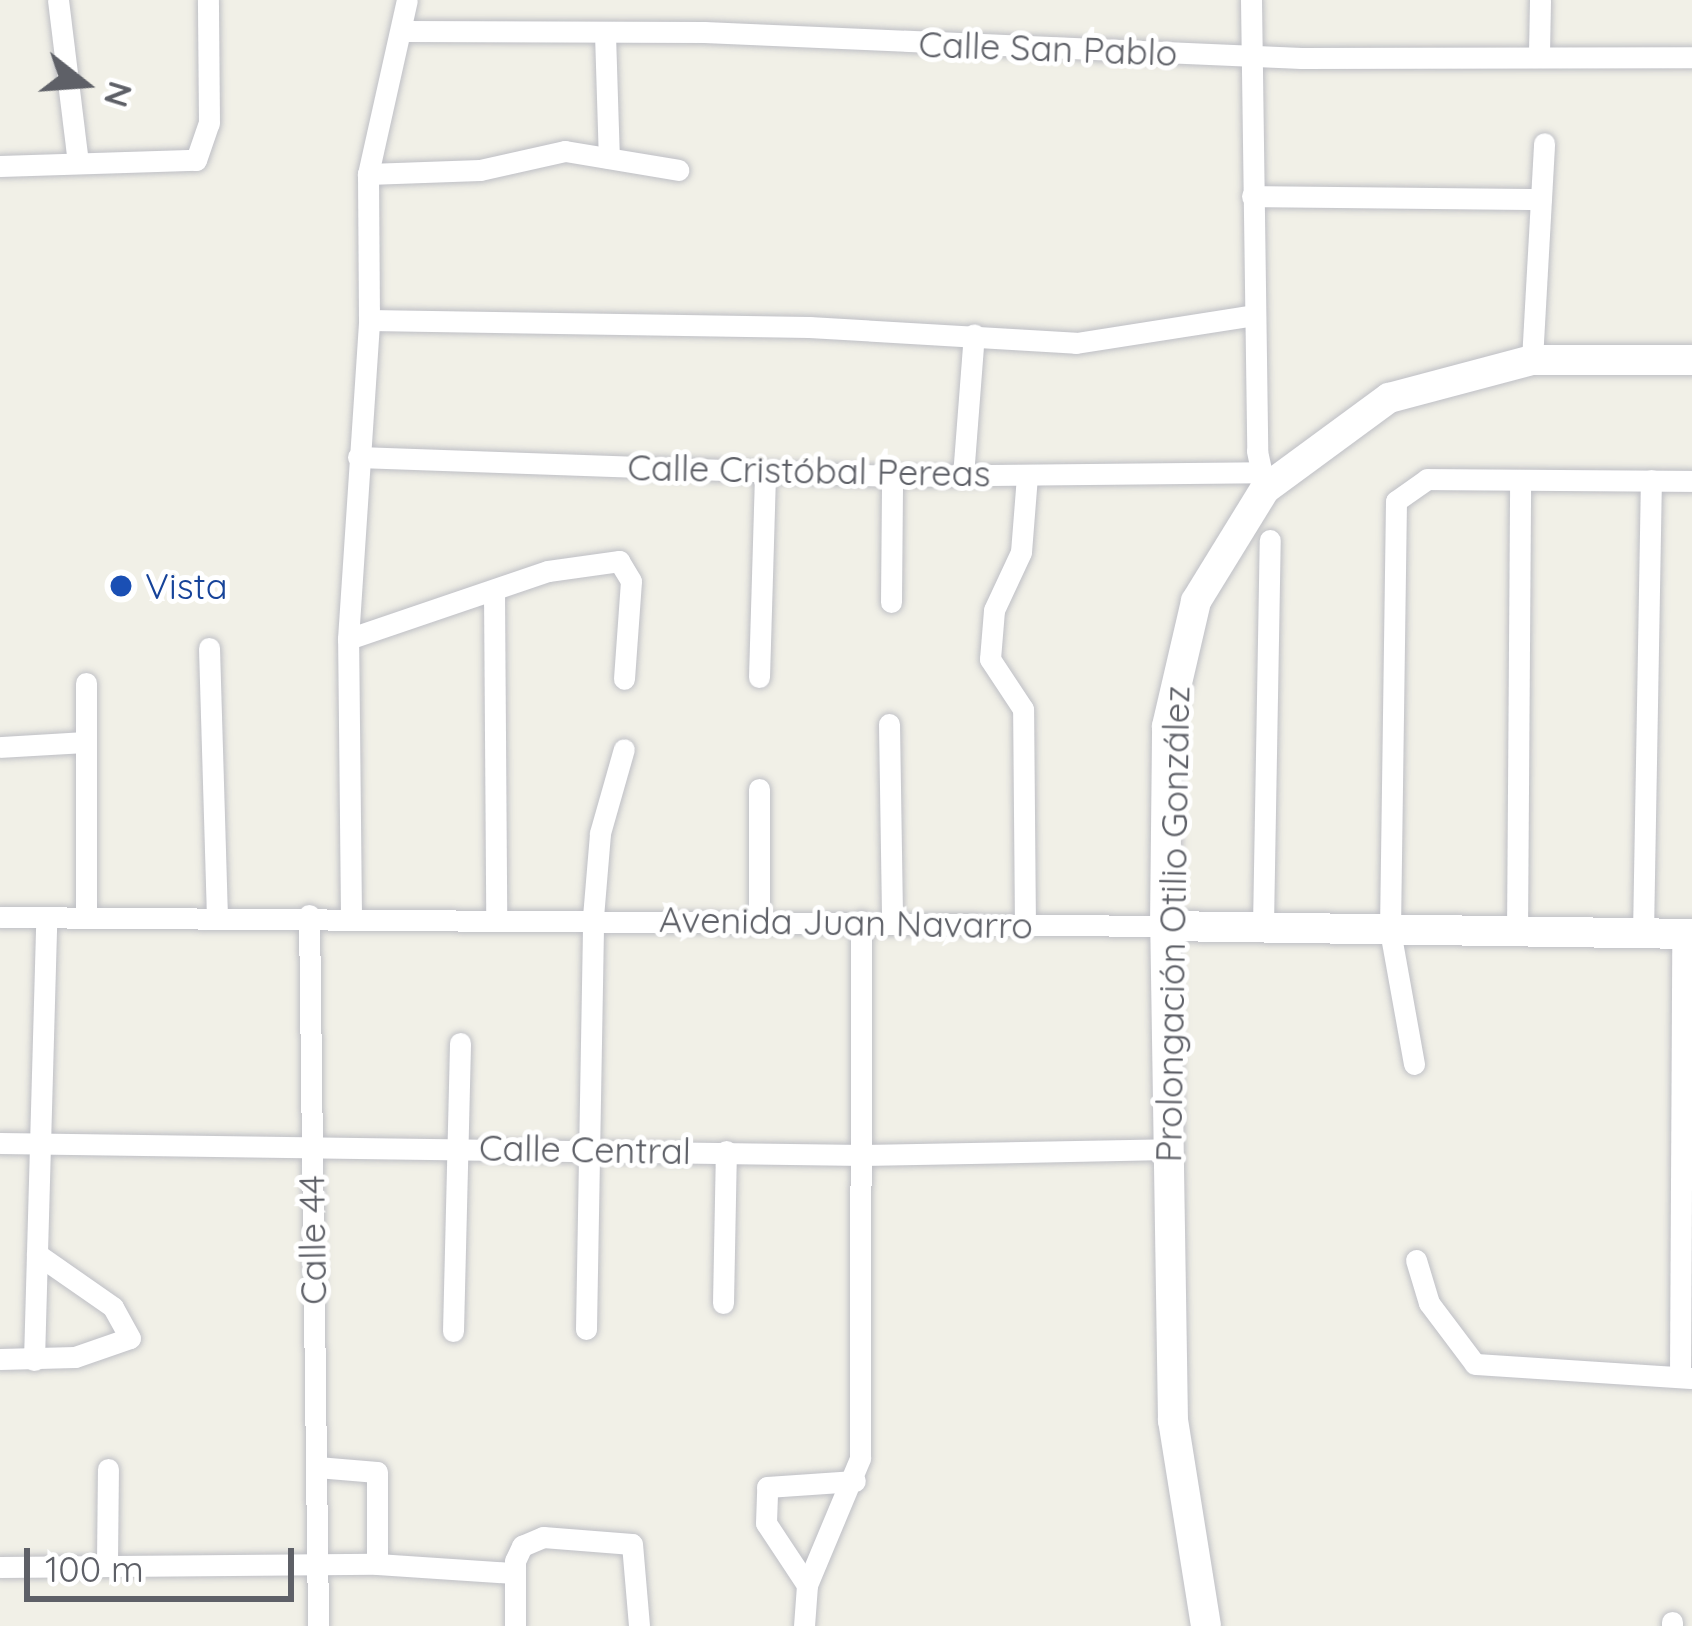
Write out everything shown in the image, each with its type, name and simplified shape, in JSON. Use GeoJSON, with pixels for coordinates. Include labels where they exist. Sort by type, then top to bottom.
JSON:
{"type":"FeatureCollection","features":[{"type":"Feature","properties":{"kind":"main road","name":"Prolongación Otilio González"},"geometry":{"type":"LineString","coordinates":[[1206,1626],[1173,1421],[1165,926],[1176,665],[1196,602],[1263,480],[1389,398],[1532,360],[1692,360]]}},
{"type":"Feature","properties":{"kind":"main road","name":"Avenida Juan Navarro"},"geometry":{"type":"LineString","coordinates":[[1165,926],[1687,934]]}},
{"type":"Feature","properties":{"kind":"street"},"geometry":{"type":"LineString","coordinates":[[58,0],[78,162]]}},
{"type":"Feature","properties":{"kind":"street"},"geometry":{"type":"LineString","coordinates":[[0,166],[200,155],[209,123],[208,0]]}},
{"type":"Feature","properties":{"kind":"street"},"geometry":{"type":"LineString","coordinates":[[351,915],[348,638],[369,320],[368,174],[404,31],[407,0]]}},
{"type":"Feature","properties":{"kind":"street"},"geometry":{"type":"LineString","coordinates":[[1251,0],[1254,315],[1263,480]]}},
{"type":"Feature","properties":{"kind":"street"},"geometry":{"type":"LineString","coordinates":[[1539,53],[1540,0]]}},
{"type":"Feature","properties":{"kind":"street","name":"Calle San Pablo"},"geometry":{"type":"LineString","coordinates":[[404,31],[1250,56],[1539,53],[1692,57]]}},
{"type":"Feature","properties":{"kind":"street"},"geometry":{"type":"LineString","coordinates":[[605,34],[609,158]]}},
{"type":"Feature","properties":{"kind":"street"},"geometry":{"type":"LineString","coordinates":[[1532,360],[1544,143]]}},
{"type":"Feature","properties":{"kind":"street"},"geometry":{"type":"LineString","coordinates":[[368,174],[480,170],[557,152],[678,170]]}},
{"type":"Feature","properties":{"kind":"street"},"geometry":{"type":"LineString","coordinates":[[1252,196],[1541,199]]}},
{"type":"Feature","properties":{"kind":"street"},"geometry":{"type":"LineString","coordinates":[[369,320],[974,334],[1076,343],[1254,315]]}},
{"type":"Feature","properties":{"kind":"street"},"geometry":{"type":"LineString","coordinates":[[963,476],[974,334]]}},
{"type":"Feature","properties":{"kind":"street","name":"Calle Cristóbal Pereas"},"geometry":{"type":"LineString","coordinates":[[358,457],[892,476],[1263,480]]}},
{"type":"Feature","properties":{"kind":"street"},"geometry":{"type":"LineString","coordinates":[[760,677],[765,471]]}},
{"type":"Feature","properties":{"kind":"street"},"geometry":{"type":"LineString","coordinates":[[891,602],[892,476]]}},
{"type":"Feature","properties":{"kind":"street"},"geometry":{"type":"LineString","coordinates":[[1025,927],[1023,709],[990,659],[994,610],[1018,571],[1027,476]]}},
{"type":"Feature","properties":{"kind":"street"},"geometry":{"type":"LineString","coordinates":[[1643,934],[1651,480]]}},
{"type":"Feature","properties":{"kind":"street"},"geometry":{"type":"LineString","coordinates":[[1414,1064],[1390,930],[1390,527],[1400,495],[1417,481],[1692,481]]}},
{"type":"Feature","properties":{"kind":"street"},"geometry":{"type":"LineString","coordinates":[[1517,932],[1520,482]]}},
{"type":"Feature","properties":{"kind":"street"},"geometry":{"type":"LineString","coordinates":[[1263,926],[1270,540]]}},
{"type":"Feature","properties":{"kind":"street"},"geometry":{"type":"LineString","coordinates":[[348,638],[548,571],[624,564],[631,580],[624,679]]}},
{"type":"Feature","properties":{"kind":"street"},"geometry":{"type":"LineString","coordinates":[[494,592],[496,920]]}},
{"type":"Feature","properties":{"kind":"street"},"geometry":{"type":"LineString","coordinates":[[209,648],[217,916]]}},
{"type":"Feature","properties":{"kind":"street"},"geometry":{"type":"LineString","coordinates":[[86,683],[86,917]]}},
{"type":"Feature","properties":{"kind":"street"},"geometry":{"type":"LineString","coordinates":[[889,724],[892,922]]}},
{"type":"Feature","properties":{"kind":"street"},"geometry":{"type":"LineString","coordinates":[[0,747],[83,742]]}},
{"type":"Feature","properties":{"kind":"street"},"geometry":{"type":"LineString","coordinates":[[586,1329],[593,917],[599,833],[624,748]]}},
{"type":"Feature","properties":{"kind":"street"},"geometry":{"type":"LineString","coordinates":[[759,789],[759,919]]}},
{"type":"Feature","properties":{"kind":"street","name":"Calle 44"},"geometry":{"type":"LineString","coordinates":[[309,915],[318,1626]]}},
{"type":"Feature","properties":{"kind":"street","name":"Avenida Juan Navarro"},"geometry":{"type":"LineString","coordinates":[[0,916],[593,917],[1165,926]]}},
{"type":"Feature","properties":{"kind":"street"},"geometry":{"type":"LineString","coordinates":[[34,1360],[46,917]]}},
{"type":"Feature","properties":{"kind":"street"},"geometry":{"type":"LineString","coordinates":[[804,1626],[807,1585],[855,1481],[863,1155],[861,921]]}},
{"type":"Feature","properties":{"kind":"street"},"geometry":{"type":"LineString","coordinates":[[1416,1260],[1429,1304],[1467,1360],[1493,1370],[1686,1378],[1687,934]]}},
{"type":"Feature","properties":{"kind":"street"},"geometry":{"type":"LineString","coordinates":[[453,1331],[460,1043]]}},
{"type":"Feature","properties":{"kind":"street","name":"Calle Central"},"geometry":{"type":"LineString","coordinates":[[0,1142],[310,1143],[587,1153],[863,1155],[1169,1149]]}},
{"type":"Feature","properties":{"kind":"street"},"geometry":{"type":"LineString","coordinates":[[723,1303],[726,1151]]}},
{"type":"Feature","properties":{"kind":"street"},"geometry":{"type":"LineString","coordinates":[[0,1359],[34,1360],[112,1350],[131,1333],[113,1307],[37,1254]]}},
{"type":"Feature","properties":{"kind":"street"},"geometry":{"type":"LineString","coordinates":[[317,1467],[377,1472],[377,1564]]}},
{"type":"Feature","properties":{"kind":"street"},"geometry":{"type":"LineString","coordinates":[[107,1561],[108,1468]]}},
{"type":"Feature","properties":{"kind":"street"},"geometry":{"type":"LineString","coordinates":[[807,1585],[766,1523],[765,1493],[775,1483],[855,1481]]}},
{"type":"Feature","properties":{"kind":"street"},"geometry":{"type":"LineString","coordinates":[[515,1626],[511,1573],[522,1546],[543,1537],[625,1541],[636,1548],[639,1626]]}},
{"type":"Feature","properties":{"kind":"street"},"geometry":{"type":"LineString","coordinates":[[0,1568],[107,1561],[377,1564],[511,1573]]}},
{"type":"Feature","properties":{"kind":"place","name":"Vista"},"geometry":{"type":"Point","coordinates":[121,586]}}]}
